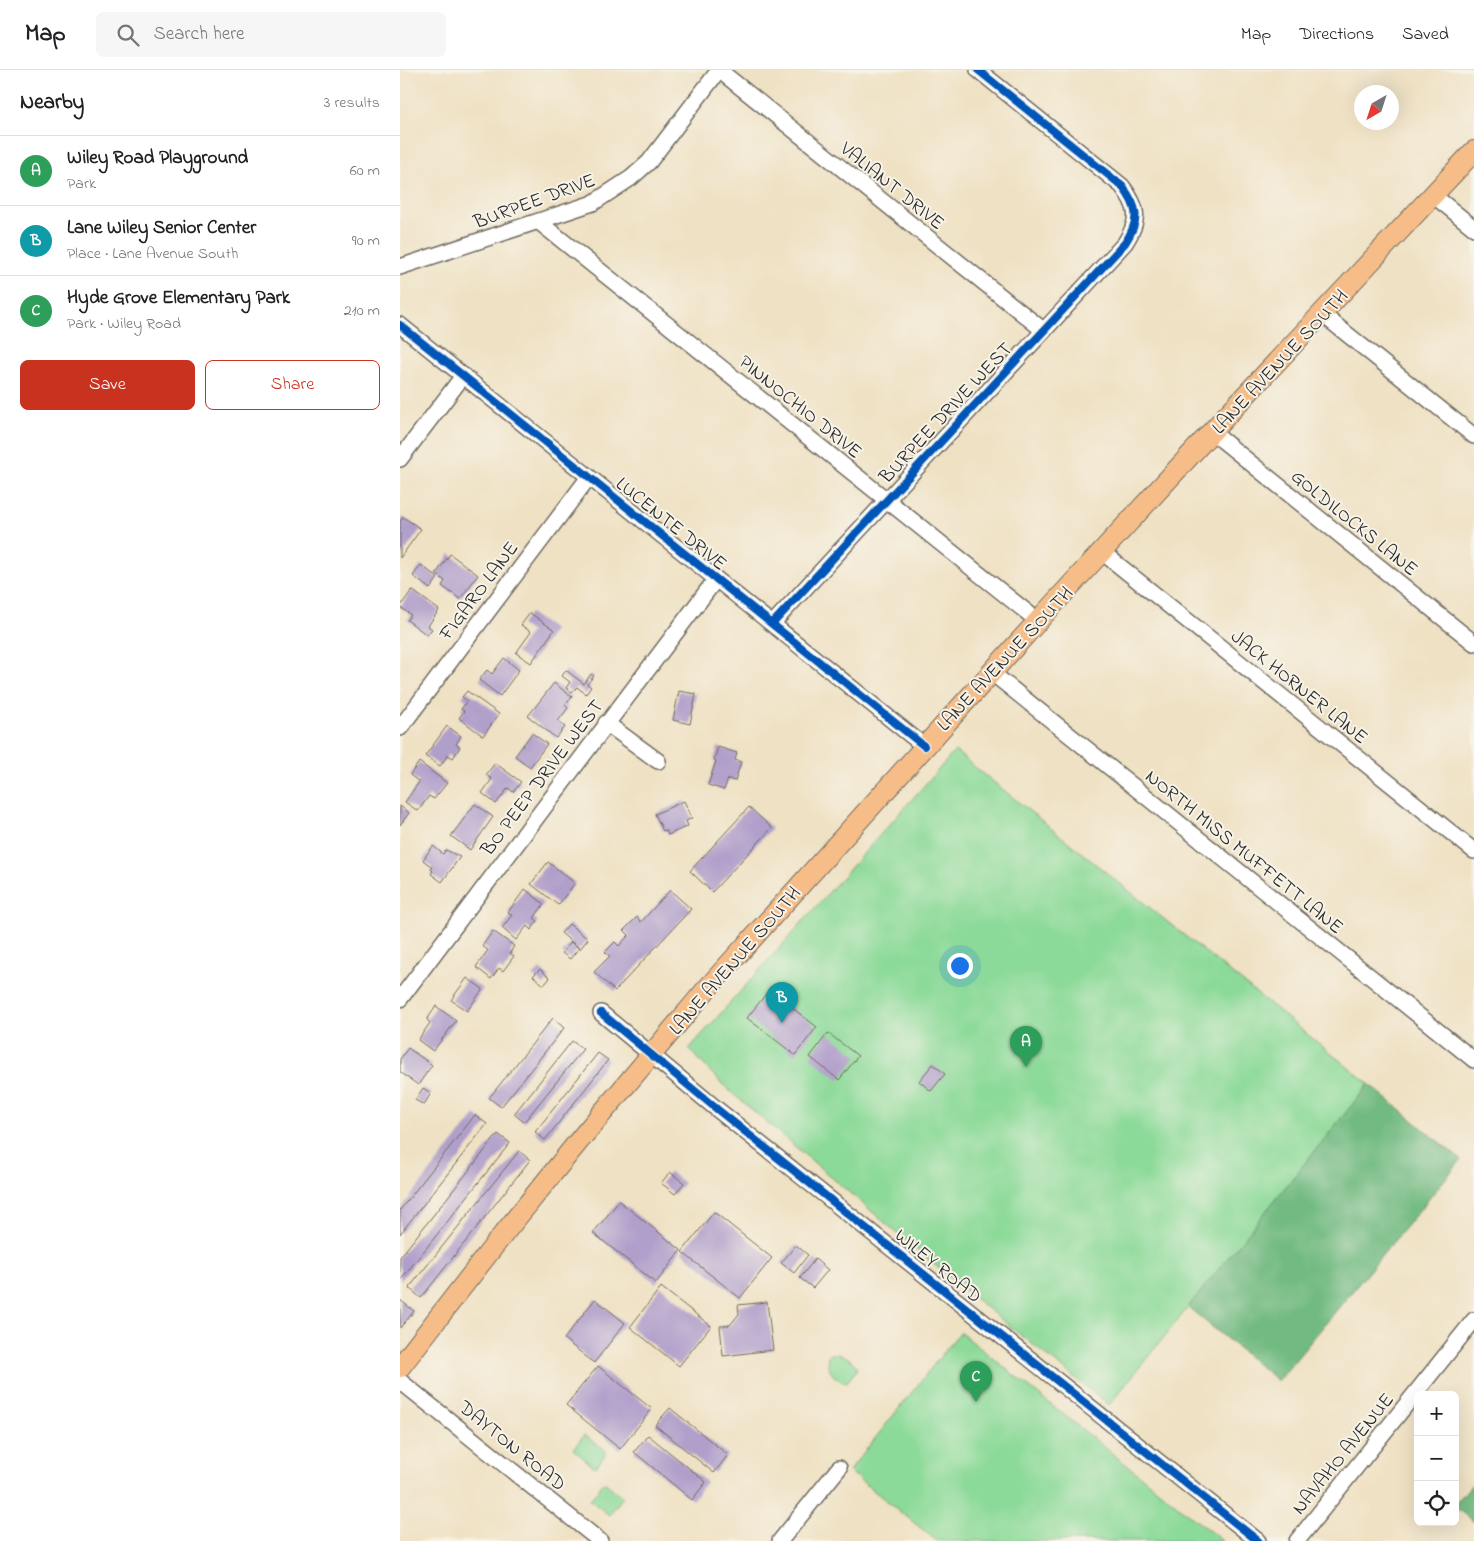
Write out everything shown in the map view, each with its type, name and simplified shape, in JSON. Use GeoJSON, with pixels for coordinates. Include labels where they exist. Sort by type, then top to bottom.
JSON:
{"type":"FeatureCollection","features":[{"type":"Feature","properties":{"kind":"main road","name":"LANE AVENUE SOUTH"},"geometry":{"type":"LineString","coordinates":[[400,1367],[497,1242],[651,1054],[796,888],[991,672],[1474,151]]}},
{"type":"Feature","properties":{"kind":"street","name":"BURPEE DRIVE"},"geometry":{"type":"LineString","coordinates":[[400,267],[594,203],[631,178],[649,162],[719,70]]}},
{"type":"Feature","properties":{"kind":"street","name":"VALIANT DRIVE"},"geometry":{"type":"LineString","coordinates":[[719,70],[1043,330]]}},
{"type":"Feature","properties":{"kind":"street","name":"BURPEE DRIVE WEST"},"geometry":{"type":"LineString","coordinates":[[773,623],[1125,243],[1132,231],[1136,219],[1134,201],[1122,186],[978,70]]}},
{"type":"Feature","properties":{"kind":"street"},"geometry":{"type":"LineString","coordinates":[[1433,195],[1474,228]]}},
{"type":"Feature","properties":{"kind":"street","name":"PINNOCHIO DRIVE"},"geometry":{"type":"LineString","coordinates":[[539,222],[1038,621]]}},
{"type":"Feature","properties":{"kind":"street"},"geometry":{"type":"LineString","coordinates":[[1322,314],[1474,436]]}},
{"type":"Feature","properties":{"kind":"street","name":"LUCENTE DRIVE"},"geometry":{"type":"LineString","coordinates":[[400,325],[924,746]]}},
{"type":"Feature","properties":{"kind":"street"},"geometry":{"type":"LineString","coordinates":[[400,459],[463,376]]}},
{"type":"Feature","properties":{"kind":"street","name":"GOLDILOCKS LANE"},"geometry":{"type":"LineString","coordinates":[[1212,432],[1474,643]]}},
{"type":"Feature","properties":{"kind":"street","name":"FIGARO LANE"},"geometry":{"type":"LineString","coordinates":[[400,728],[589,477]]}},
{"type":"Feature","properties":{"kind":"street","name":"JACK HORNER LANE"},"geometry":{"type":"LineString","coordinates":[[1102,552],[1474,851]]}},
{"type":"Feature","properties":{"kind":"street","name":"BO PEEP DRIVE WEST"},"geometry":{"type":"LineString","coordinates":[[400,999],[716,579]]}},
{"type":"Feature","properties":{"kind":"street","name":"NORTH MISS MUFFETT LANE"},"geometry":{"type":"LineString","coordinates":[[991,672],[1474,1060]]}},
{"type":"Feature","properties":{"kind":"street"},"geometry":{"type":"LineString","coordinates":[[606,723],[658,761]]}},
{"type":"Feature","properties":{"kind":"street","name":"WILEY ROAD"},"geometry":{"type":"LineString","coordinates":[[601,1012],[725,1116],[1258,1541]]}},
{"type":"Feature","properties":{"kind":"street","name":"NAVAHO AVENUE"},"geometry":{"type":"LineString","coordinates":[[1297,1541],[1474,1320]]}},
{"type":"Feature","properties":{"kind":"street","name":"DAYTON ROAD"},"geometry":{"type":"LineString","coordinates":[[400,1381],[600,1541]]}},
{"type":"Feature","properties":{"kind":"street"},"geometry":{"type":"LineString","coordinates":[[780,1541],[839,1468]]}},
{"type":"Feature","properties":{"kind":"green space"},"geometry":{"type":"Polygon","coordinates":[[[955,751],[1369,1084],[1109,1405],[969,1294],[725,1087],[689,1049],[955,751]]]}},
{"type":"Feature","properties":{"kind":"green space"},"geometry":{"type":"Polygon","coordinates":[[[1369,1084],[1461,1160],[1278,1381],[1188,1307],[1369,1084]]]}},
{"type":"Feature","properties":{"kind":"green space"},"geometry":{"type":"Polygon","coordinates":[[[960,1332],[1222,1541],[937,1541],[849,1471],[960,1332]]]}},
{"type":"Feature","properties":{"kind":"green space"},"geometry":{"type":"Polygon","coordinates":[[[831,1354],[846,1357],[857,1367],[847,1382],[838,1379],[832,1373],[828,1365],[828,1357],[831,1354]]]}},
{"type":"Feature","properties":{"kind":"green space"},"geometry":{"type":"Polygon","coordinates":[[[584,1435],[604,1449],[606,1453],[597,1466],[593,1466],[573,1449],[584,1435]]]}},
{"type":"Feature","properties":{"kind":"green space"},"geometry":{"type":"Polygon","coordinates":[[[604,1482],[623,1497],[609,1515],[590,1500],[604,1482]]]}},
{"type":"Feature","properties":{"kind":"green space"},"geometry":{"type":"Polygon","coordinates":[[[1474,1482],[1474,1522],[1459,1510],[1459,1499],[1474,1482]]]}},
{"type":"Feature","properties":{"kind":"building"},"geometry":{"type":"Polygon","coordinates":[[[403,517],[421,529],[400,558],[400,522],[403,517]]]}},
{"type":"Feature","properties":{"kind":"building"},"geometry":{"type":"Polygon","coordinates":[[[450,554],[478,575],[460,599],[442,586],[445,581],[436,574],[450,554]]]}},
{"type":"Feature","properties":{"kind":"building"},"geometry":{"type":"Polygon","coordinates":[[[421,565],[438,578],[430,589],[413,576],[421,565]]]}},
{"type":"Feature","properties":{"kind":"building"},"geometry":{"type":"Polygon","coordinates":[[[412,590],[439,610],[428,626],[432,629],[427,635],[407,620],[411,615],[400,607],[412,590]]]}},
{"type":"Feature","properties":{"kind":"building"},"geometry":{"type":"Polygon","coordinates":[[[530,613],[554,630],[531,663],[516,653],[531,632],[521,625],[530,613]]]}},
{"type":"Feature","properties":{"kind":"building"},"geometry":{"type":"Polygon","coordinates":[[[504,658],[519,670],[500,696],[479,680],[487,670],[492,674],[504,658]]]}},
{"type":"Feature","properties":{"kind":"building"},"geometry":{"type":"Polygon","coordinates":[[[566,670],[584,684],[591,674],[594,676],[587,684],[591,687],[586,694],[577,687],[572,692],[566,688],[570,682],[562,676],[566,670]]]}},
{"type":"Feature","properties":{"kind":"building"},"geometry":{"type":"Polygon","coordinates":[[[554,683],[572,697],[565,705],[568,708],[558,721],[565,727],[556,738],[528,716],[554,683]]]}},
{"type":"Feature","properties":{"kind":"building"},"geometry":{"type":"Polygon","coordinates":[[[467,691],[499,714],[483,736],[459,718],[464,711],[461,709],[467,701],[462,697],[467,691]]]}},
{"type":"Feature","properties":{"kind":"building"},"geometry":{"type":"Polygon","coordinates":[[[679,691],[696,694],[690,724],[673,720],[679,691]]]}},
{"type":"Feature","properties":{"kind":"building"},"geometry":{"type":"Polygon","coordinates":[[[447,726],[461,736],[456,744],[460,747],[453,758],[448,755],[440,766],[425,756],[447,726]]]}},
{"type":"Feature","properties":{"kind":"building"},"geometry":{"type":"Polygon","coordinates":[[[532,733],[547,744],[530,767],[515,756],[532,733]]]}},
{"type":"Feature","properties":{"kind":"building"},"geometry":{"type":"Polygon","coordinates":[[[718,747],[737,753],[735,760],[741,762],[735,781],[728,779],[724,790],[708,785],[716,761],[714,760],[718,747]]]}},
{"type":"Feature","properties":{"kind":"building"},"geometry":{"type":"Polygon","coordinates":[[[419,762],[447,783],[434,799],[429,796],[418,811],[405,802],[419,782],[410,775],[419,762]]]}},
{"type":"Feature","properties":{"kind":"building"},"geometry":{"type":"Polygon","coordinates":[[[495,763],[521,782],[513,792],[508,788],[496,804],[482,793],[492,779],[486,775],[495,763]]]}},
{"type":"Feature","properties":{"kind":"building"},"geometry":{"type":"Polygon","coordinates":[[[684,801],[692,818],[686,821],[688,826],[668,835],[666,830],[663,831],[655,814],[684,801]]]}},
{"type":"Feature","properties":{"kind":"building"},"geometry":{"type":"Polygon","coordinates":[[[475,804],[493,817],[470,850],[451,836],[475,804]]]}},
{"type":"Feature","properties":{"kind":"building"},"geometry":{"type":"Polygon","coordinates":[[[400,806],[409,813],[400,825],[400,806]]]}},
{"type":"Feature","properties":{"kind":"building"},"geometry":{"type":"Polygon","coordinates":[[[749,807],[772,828],[712,892],[690,871],[749,807]]]}},
{"type":"Feature","properties":{"kind":"building"},"geometry":{"type":"Polygon","coordinates":[[[433,846],[443,854],[446,850],[460,857],[442,882],[431,874],[433,871],[432,867],[423,860],[433,846]]]}},
{"type":"Feature","properties":{"kind":"building"},"geometry":{"type":"Polygon","coordinates":[[[548,862],[575,883],[558,905],[531,884],[548,862]]]}},
{"type":"Feature","properties":{"kind":"building"},"geometry":{"type":"Polygon","coordinates":[[[525,889],[544,904],[534,918],[538,921],[531,930],[527,926],[516,940],[502,928],[512,915],[508,912],[525,889]]]}},
{"type":"Feature","properties":{"kind":"building"},"geometry":{"type":"Polygon","coordinates":[[[670,890],[691,909],[615,991],[594,972],[610,956],[605,952],[615,942],[619,946],[629,935],[624,930],[637,917],[641,922],[670,890]]]}},
{"type":"Feature","properties":{"kind":"building"},"geometry":{"type":"Polygon","coordinates":[[[569,924],[588,939],[580,949],[561,933],[569,924]]]}},
{"type":"Feature","properties":{"kind":"building"},"geometry":{"type":"Polygon","coordinates":[[[493,931],[514,946],[510,953],[514,956],[503,971],[499,968],[491,979],[476,967],[488,950],[482,946],[493,931]]]}},
{"type":"Feature","properties":{"kind":"building"},"geometry":{"type":"Polygon","coordinates":[[[571,942],[579,948],[570,959],[562,953],[571,942]]]}},
{"type":"Feature","properties":{"kind":"building"},"geometry":{"type":"Polygon","coordinates":[[[540,969],[550,978],[544,985],[533,976],[540,969]]]}},
{"type":"Feature","properties":{"kind":"building"},"geometry":{"type":"Polygon","coordinates":[[[467,978],[483,989],[467,1011],[451,1000],[467,978]]]}},
{"type":"Feature","properties":{"kind":"building"},"geometry":{"type":"Polygon","coordinates":[[[769,990],[817,1027],[795,1055],[747,1018],[769,990]]]}},
{"type":"Feature","properties":{"kind":"building"},"geometry":{"type":"Polygon","coordinates":[[[436,1006],[456,1021],[433,1051],[418,1040],[430,1023],[427,1020],[436,1006]]]}},
{"type":"Feature","properties":{"kind":"building"},"geometry":{"type":"Polygon","coordinates":[[[553,1018],[564,1028],[501,1107],[489,1098],[553,1018]]]}},
{"type":"Feature","properties":{"kind":"building"},"geometry":{"type":"Polygon","coordinates":[[[828,1033],[858,1056],[839,1080],[810,1057],[828,1033]]]}},
{"type":"Feature","properties":{"kind":"building"},"geometry":{"type":"Polygon","coordinates":[[[572,1041],[583,1049],[524,1122],[514,1114],[572,1041]]]}},
{"type":"Feature","properties":{"kind":"building"},"geometry":{"type":"Polygon","coordinates":[[[408,1048],[432,1065],[418,1085],[400,1072],[400,1059],[408,1048]]]}},
{"type":"Feature","properties":{"kind":"building"},"geometry":{"type":"Polygon","coordinates":[[[598,1053],[608,1060],[545,1140],[535,1132],[598,1053]]]}},
{"type":"Feature","properties":{"kind":"building"},"geometry":{"type":"Polygon","coordinates":[[[933,1064],[945,1074],[931,1091],[919,1081],[933,1064]]]}},
{"type":"Feature","properties":{"kind":"building"},"geometry":{"type":"Polygon","coordinates":[[[423,1088],[431,1093],[424,1105],[415,1100],[423,1088]]]}},
{"type":"Feature","properties":{"kind":"building"},"geometry":{"type":"Polygon","coordinates":[[[475,1115],[487,1124],[400,1234],[400,1210],[475,1115]]]}},
{"type":"Feature","properties":{"kind":"building"},"geometry":{"type":"Polygon","coordinates":[[[498,1134],[510,1143],[400,1281],[400,1257],[498,1134]]]}},
{"type":"Feature","properties":{"kind":"building"},"geometry":{"type":"Polygon","coordinates":[[[519,1151],[530,1160],[421,1298],[409,1288],[519,1151]]]}},
{"type":"Feature","properties":{"kind":"building"},"geometry":{"type":"Polygon","coordinates":[[[670,1172],[684,1183],[675,1194],[661,1183],[670,1172]]]}},
{"type":"Feature","properties":{"kind":"building"},"geometry":{"type":"Polygon","coordinates":[[[619,1201],[681,1250],[656,1283],[593,1233],[619,1201]]]}},
{"type":"Feature","properties":{"kind":"building"},"geometry":{"type":"Polygon","coordinates":[[[714,1212],[772,1258],[740,1298],[682,1252],[714,1212]]]}},
{"type":"Feature","properties":{"kind":"building"},"geometry":{"type":"Polygon","coordinates":[[[796,1245],[808,1255],[794,1273],[781,1263],[796,1245]]]}},
{"type":"Feature","properties":{"kind":"building"},"geometry":{"type":"Polygon","coordinates":[[[815,1259],[828,1270],[813,1288],[800,1278],[815,1259]]]}},
{"type":"Feature","properties":{"kind":"building"},"geometry":{"type":"Polygon","coordinates":[[[661,1287],[711,1326],[679,1366],[630,1327],[661,1287]]]}},
{"type":"Feature","properties":{"kind":"building"},"geometry":{"type":"Polygon","coordinates":[[[595,1299],[625,1323],[594,1363],[564,1339],[595,1299]]]}},
{"type":"Feature","properties":{"kind":"building"},"geometry":{"type":"Polygon","coordinates":[[[400,1300],[414,1311],[400,1328],[400,1300]]]}},
{"type":"Feature","properties":{"kind":"building"},"geometry":{"type":"Polygon","coordinates":[[[767,1302],[773,1350],[723,1356],[720,1326],[730,1325],[739,1314],[738,1305],[767,1302]]]}},
{"type":"Feature","properties":{"kind":"building"},"geometry":{"type":"Polygon","coordinates":[[[598,1366],[652,1409],[620,1449],[566,1405],[598,1366]]]}},
{"type":"Feature","properties":{"kind":"building"},"geometry":{"type":"Polygon","coordinates":[[[670,1408],[728,1455],[714,1473],[655,1425],[670,1408]]]}},
{"type":"Feature","properties":{"kind":"building"},"geometry":{"type":"Polygon","coordinates":[[[648,1435],[706,1482],[692,1500],[634,1452],[648,1435]]]}},
{"type":"Feature","properties":{"kind":"cycle path"},"geometry":{"type":"LineString","coordinates":[[773,623],[1125,243],[1133,227],[1136,214],[1132,201],[1122,186],[978,70]]}},
{"type":"Feature","properties":{"kind":"cycle path"},"geometry":{"type":"LineString","coordinates":[[400,325],[924,746]]}},
{"type":"Feature","properties":{"kind":"cycle path"},"geometry":{"type":"LineString","coordinates":[[601,1013],[718,1110],[1258,1541]]}},
{"type":"Feature","properties":{"kind":"place","name":"Lane Wiley Senior Center"},"geometry":{"type":"Point","coordinates":[782,1023]}},
{"type":"Feature","properties":{"kind":"place","name":"Wiley Road Playground"},"geometry":{"type":"Point","coordinates":[1026,1067]}},
{"type":"Feature","properties":{"kind":"place","name":"Hyde Grove Elementary Park"},"geometry":{"type":"Point","coordinates":[976,1402]}}]}
